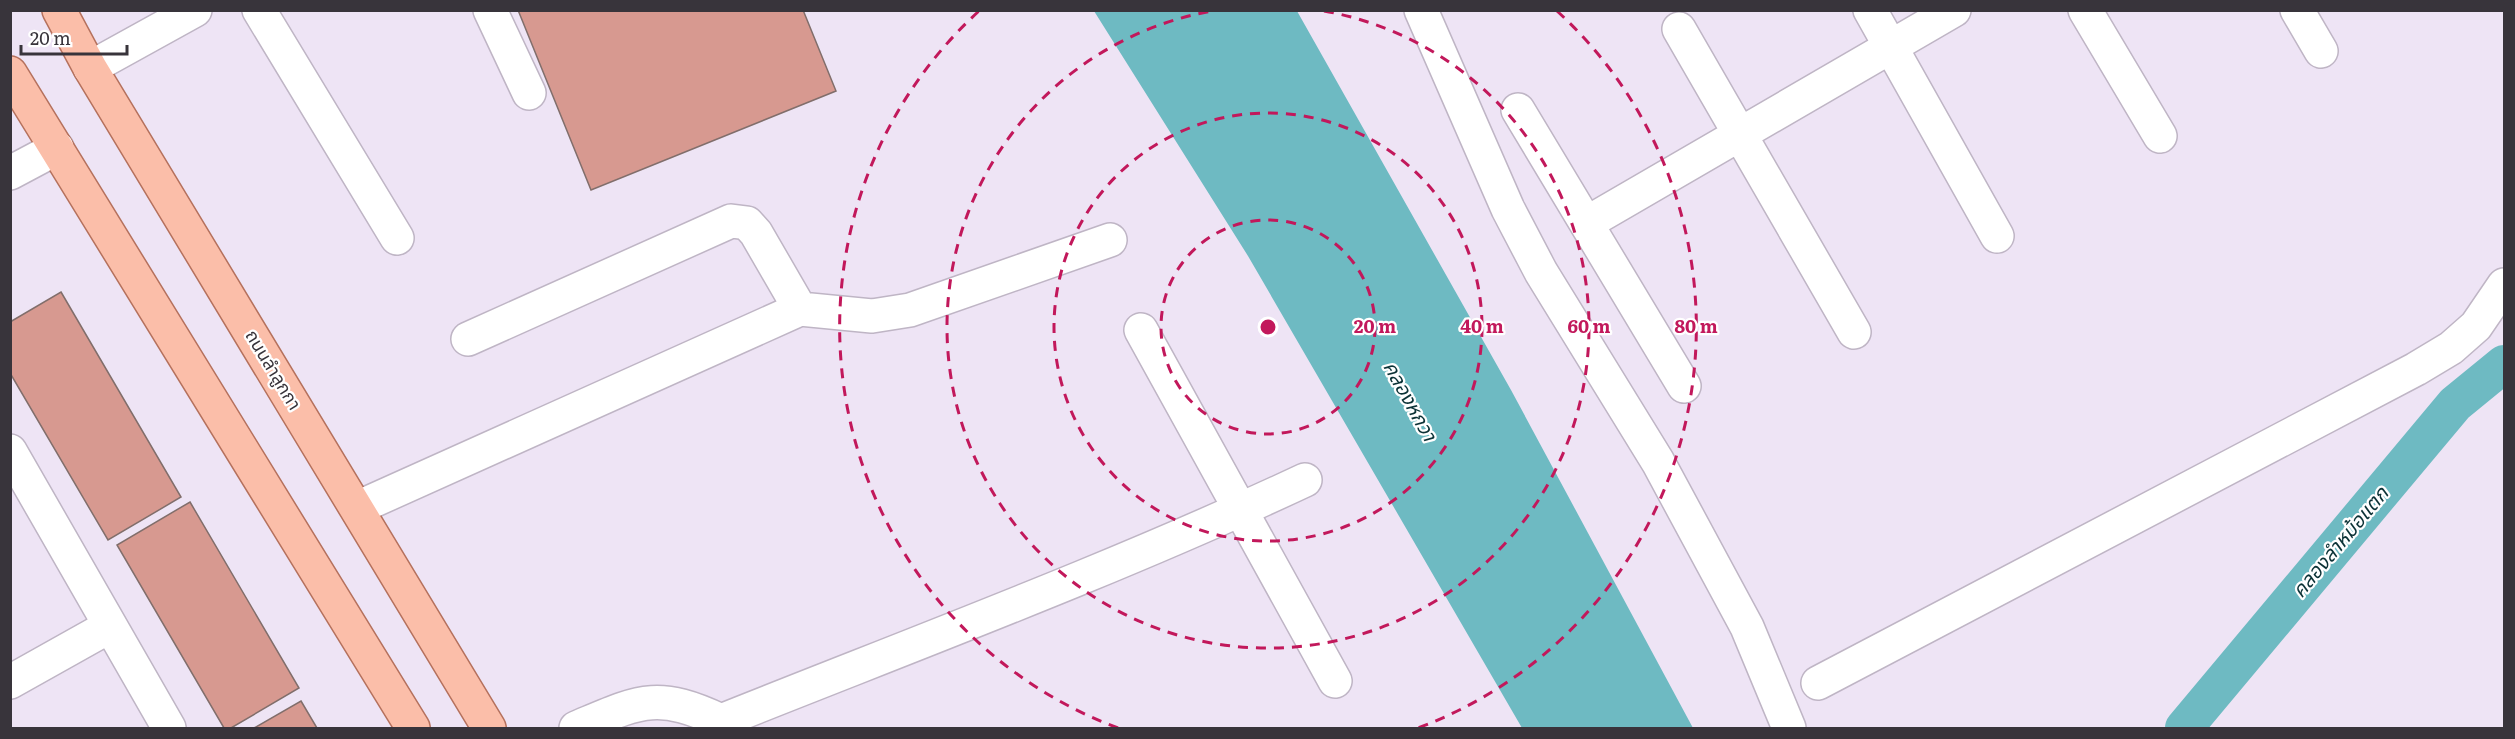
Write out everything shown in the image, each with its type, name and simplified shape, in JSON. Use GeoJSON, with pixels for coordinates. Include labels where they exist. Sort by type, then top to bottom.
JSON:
{"type":"FeatureCollection","features":[{"type":"Feature","properties":{"kind":"main road","name":"ถนนลำลูกกา"},"geometry":{"type":"LineString","coordinates":[[59,10],[90,68],[489,729]]}},
{"type":"Feature","properties":{"kind":"main road"},"geometry":{"type":"LineString","coordinates":[[10,73],[413,729]]}},
{"type":"Feature","properties":{"kind":"street"},"geometry":{"type":"LineString","coordinates":[[90,68],[195,10]]}},
{"type":"Feature","properties":{"kind":"street"},"geometry":{"type":"LineString","coordinates":[[259,10],[397,238]]}},
{"type":"Feature","properties":{"kind":"street"},"geometry":{"type":"LineString","coordinates":[[490,10],[529,93]]}},
{"type":"Feature","properties":{"kind":"street"},"geometry":{"type":"LineString","coordinates":[[1421,10],[1509,209],[1541,272],[1658,462],[1747,627],[1790,729]]}},
{"type":"Feature","properties":{"kind":"street"},"geometry":{"type":"LineString","coordinates":[[1870,10],[1997,236]]}},
{"type":"Feature","properties":{"kind":"street"},"geometry":{"type":"LineString","coordinates":[[1587,223],[1954,10]]}},
{"type":"Feature","properties":{"kind":"street"},"geometry":{"type":"LineString","coordinates":[[2085,10],[2160,136]]}},
{"type":"Feature","properties":{"kind":"street"},"geometry":{"type":"LineString","coordinates":[[2297,10],[2321,51]]}},
{"type":"Feature","properties":{"kind":"street"},"geometry":{"type":"LineString","coordinates":[[1679,29],[1854,332]]}},
{"type":"Feature","properties":{"kind":"street"},"geometry":{"type":"LineString","coordinates":[[1518,110],[1684,386]]}},
{"type":"Feature","properties":{"kind":"street"},"geometry":{"type":"LineString","coordinates":[[10,173],[57,148]]}},
{"type":"Feature","properties":{"kind":"street"},"geometry":{"type":"LineString","coordinates":[[468,339],[731,221],[747,223],[756,233],[800,309]]}},
{"type":"Feature","properties":{"kind":"street"},"geometry":{"type":"LineString","coordinates":[[357,508],[800,309],[872,316],[910,310],[1110,240]]}},
{"type":"Feature","properties":{"kind":"street"},"geometry":{"type":"LineString","coordinates":[[1818,683],[2416,369],[2451,348],[2476,326],[2505,285]]}},
{"type":"Feature","properties":{"kind":"street"},"geometry":{"type":"LineString","coordinates":[[1141,330],[1335,681]]}},
{"type":"Feature","properties":{"kind":"street"},"geometry":{"type":"LineString","coordinates":[[10,451],[169,729]]}},
{"type":"Feature","properties":{"kind":"street"},"geometry":{"type":"LineString","coordinates":[[576,729],[631,705],[659,701],[699,710],[721,721],[1240,510],[1305,480]]}},
{"type":"Feature","properties":{"kind":"street"},"geometry":{"type":"LineString","coordinates":[[10,682],[110,626]]}},
{"type":"Feature","properties":{"kind":"water","name":"คลองหกวา"},"geometry":{"type":"Polygon","coordinates":[[[1094,11],[1297,11],[1511,390],[1693,728],[1522,728],[1248,256],[1094,11]]]}},
{"type":"Feature","properties":{"kind":"building"},"geometry":{"type":"Polygon","coordinates":[[[518,10],[803,10],[836,91],[591,190],[518,10]]]}},
{"type":"Feature","properties":{"kind":"building"},"geometry":{"type":"Polygon","coordinates":[[[61,292],[181,497],[108,540],[10,373],[10,322],[61,292]]]}},
{"type":"Feature","properties":{"kind":"building"},"geometry":{"type":"Polygon","coordinates":[[[190,502],[299,688],[231,728],[224,728],[117,545],[190,502]]]}},
{"type":"Feature","properties":{"kind":"building"},"geometry":{"type":"Polygon","coordinates":[[[301,701],[317,728],[254,728],[301,701]]]}},
{"type":"Feature","properties":{"kind":"waterway","name":"คลองลำหม้อแตก"},"geometry":{"type":"LineString","coordinates":[[2184,728],[2455,404],[2504,364]]}}]}
